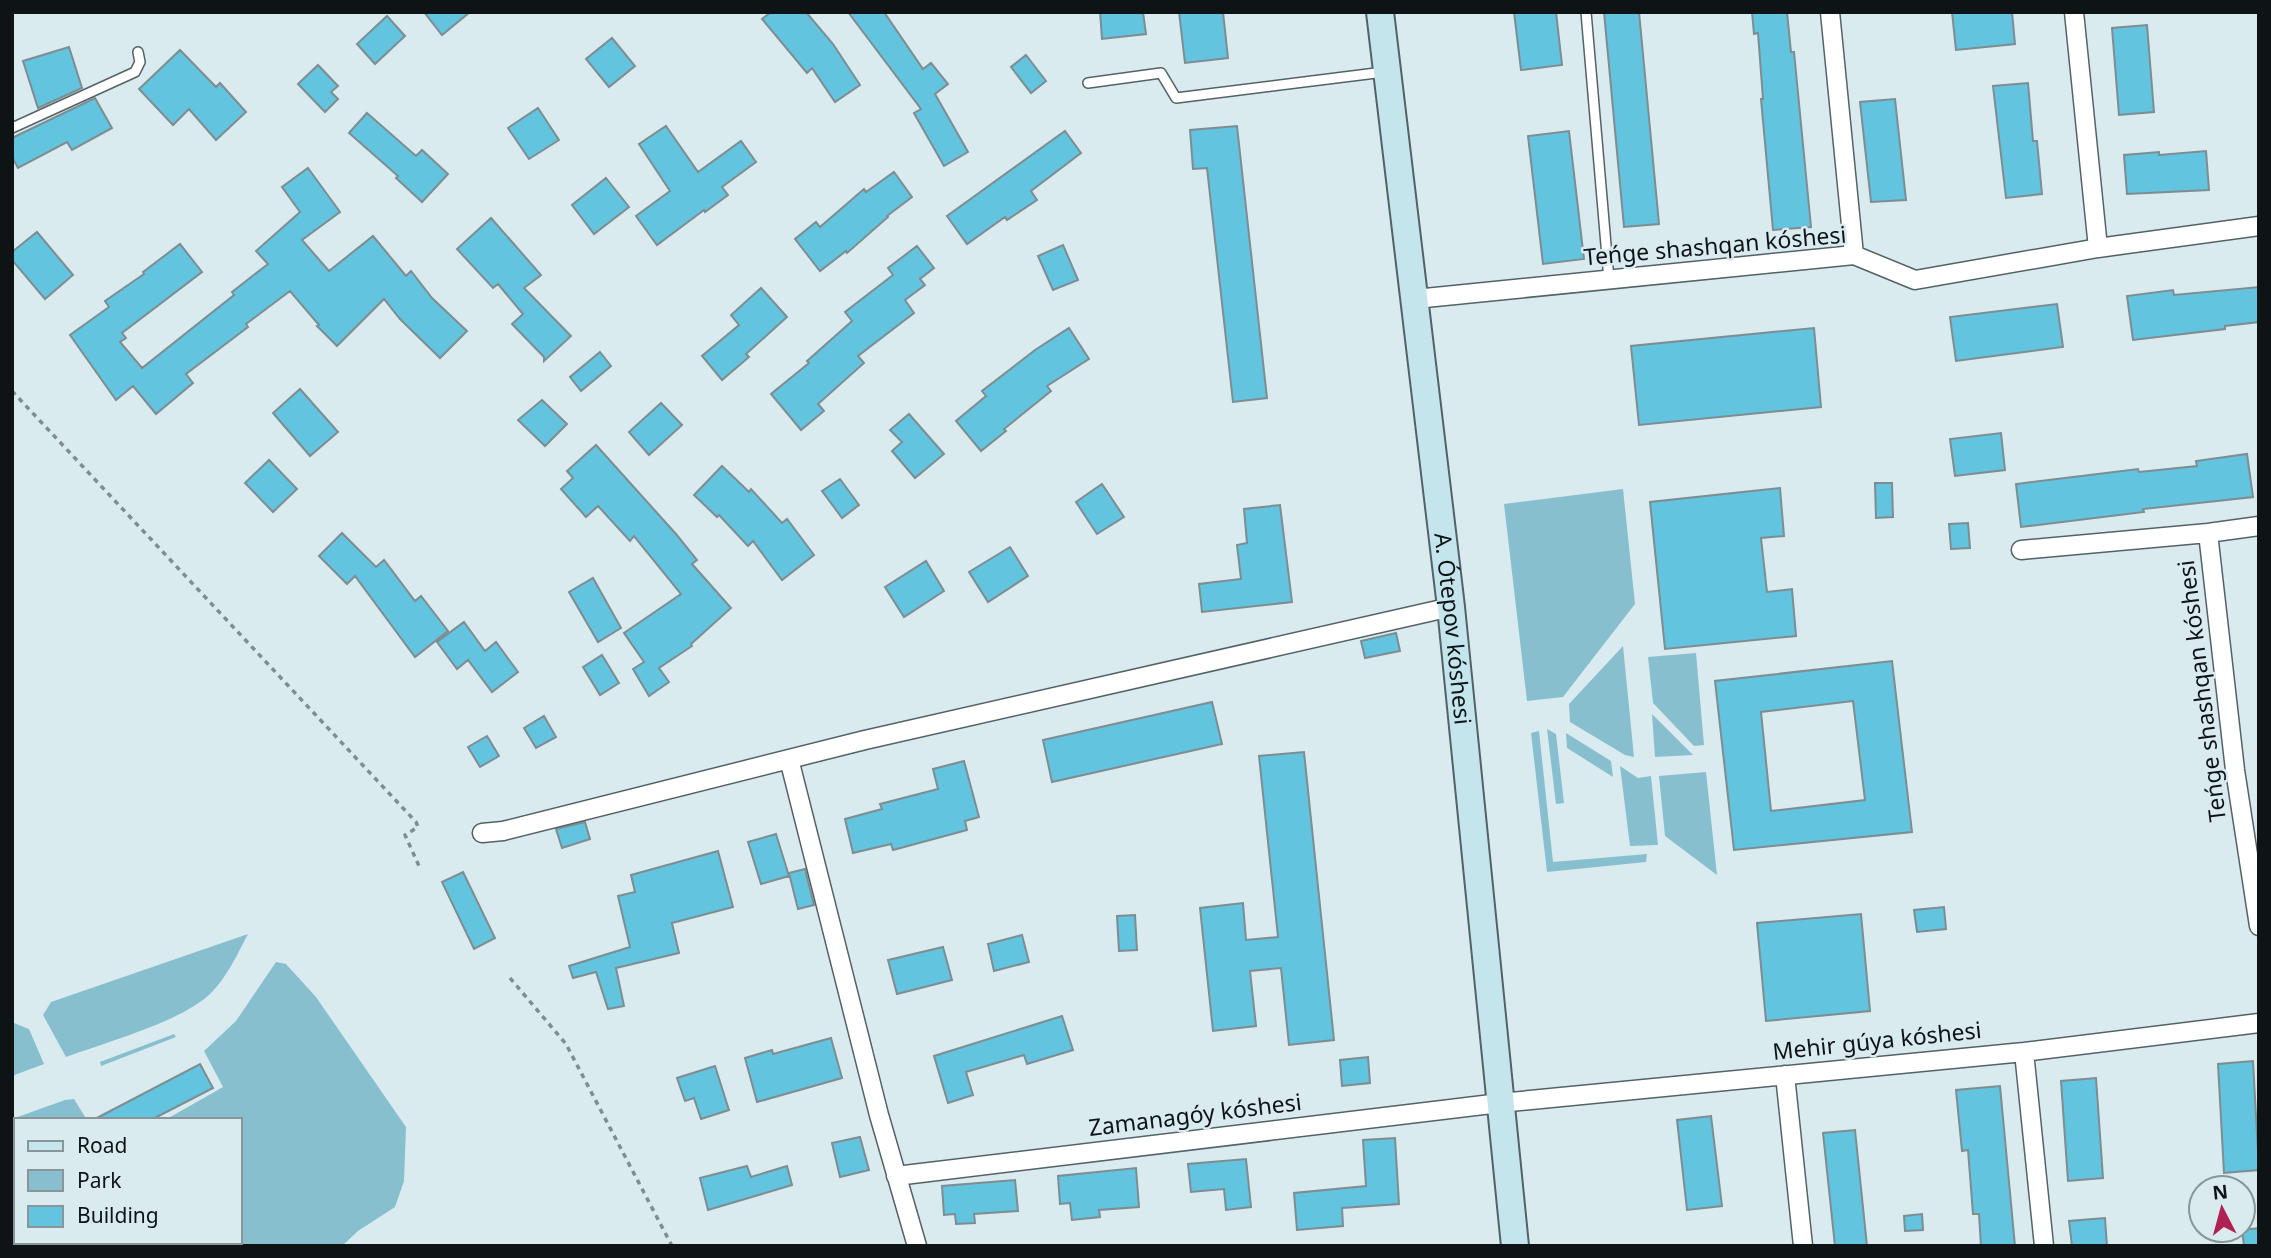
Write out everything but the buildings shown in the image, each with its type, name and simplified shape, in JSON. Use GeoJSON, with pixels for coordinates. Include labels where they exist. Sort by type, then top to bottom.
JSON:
{"type":"FeatureCollection","features":[{"type":"Feature","properties":{"kind":"main road","name":"A. Ótepov kóshesi"},"geometry":{"type":"LineString","coordinates":[[1380,12],[1451,607],[1516,1246]]}},
{"type":"Feature","properties":{"kind":"street"},"geometry":{"type":"LineString","coordinates":[[1830,12],[1854,255]]}},
{"type":"Feature","properties":{"kind":"street"},"geometry":{"type":"LineString","coordinates":[[2074,12],[2098,248]]}},
{"type":"Feature","properties":{"kind":"street","name":"Teńge shashqan kóshesi"},"geometry":{"type":"LineString","coordinates":[[1415,299],[1854,255],[1915,280],[2098,248],[2259,226]]}},
{"type":"Feature","properties":{"kind":"street","name":"Teńge shashqan kóshesi"},"geometry":{"type":"LineString","coordinates":[[2021,550],[2259,526]]}},
{"type":"Feature","properties":{"kind":"street","name":"Teńge shashqan kóshesi"},"geometry":{"type":"LineString","coordinates":[[2208,533],[2235,770],[2259,926]]}},
{"type":"Feature","properties":{"kind":"street"},"geometry":{"type":"LineString","coordinates":[[482,833],[503,831],[789,759],[1451,607]]}},
{"type":"Feature","properties":{"kind":"street"},"geometry":{"type":"LineString","coordinates":[[789,759],[896,1176],[917,1246]]}},
{"type":"Feature","properties":{"kind":"street","name":"Mehir gúyа kóshesi"},"geometry":{"type":"LineString","coordinates":[[1500,1103],[2024,1052],[2259,1023]]}},
{"type":"Feature","properties":{"kind":"street"},"geometry":{"type":"LineString","coordinates":[[2024,1052],[2045,1246]]}},
{"type":"Feature","properties":{"kind":"street"},"geometry":{"type":"LineString","coordinates":[[1785,1075],[1803,1246]]}},
{"type":"Feature","properties":{"kind":"street","name":"Zamanagóy kóshesi"},"geometry":{"type":"LineString","coordinates":[[896,1176],[1500,1103]]}},
{"type":"Feature","properties":{"kind":"lane"},"geometry":{"type":"LineString","coordinates":[[1586,12],[1609,280]]}},
{"type":"Feature","properties":{"kind":"lane"},"geometry":{"type":"LineString","coordinates":[[12,128],[135,72],[140,62],[138,52]]}},
{"type":"Feature","properties":{"kind":"lane"},"geometry":{"type":"LineString","coordinates":[[1088,83],[1161,73],[1176,98],[1387,72]]}},
{"type":"Feature","properties":{"kind":"path"},"geometry":{"type":"LineString","coordinates":[[12,391],[416,822],[418,827],[405,835],[419,866]]}},
{"type":"Feature","properties":{"kind":"path"},"geometry":{"type":"LineString","coordinates":[[510,978],[566,1044],[672,1246]]}},
{"type":"Feature","properties":{"kind":"green space"},"geometry":{"type":"Polygon","coordinates":[[[1623,489],[1635,604],[1563,697],[1527,701],[1504,504],[1623,489]]]}},
{"type":"Feature","properties":{"kind":"green space"},"geometry":{"type":"Polygon","coordinates":[[[1623,646],[1634,757],[1625,755],[1570,722],[1569,704],[1623,646]]]}},
{"type":"Feature","properties":{"kind":"green space"},"geometry":{"type":"Polygon","coordinates":[[[1696,653],[1704,745],[1694,746],[1653,703],[1648,657],[1696,653]]]}},
{"type":"Feature","properties":{"kind":"green space"},"geometry":{"type":"Polygon","coordinates":[[[1652,714],[1693,755],[1655,757],[1652,714]]]}},
{"type":"Feature","properties":{"kind":"green space"},"geometry":{"type":"Polygon","coordinates":[[[1547,729],[1556,734],[1564,803],[1556,804],[1547,729]]]}},
{"type":"Feature","properties":{"kind":"green space"},"geometry":{"type":"Polygon","coordinates":[[[1539,731],[1553,862],[1647,854],[1646,862],[1547,872],[1531,733],[1539,731]]]}},
{"type":"Feature","properties":{"kind":"green space"},"geometry":{"type":"Polygon","coordinates":[[[1566,733],[1611,761],[1613,777],[1567,748],[1566,733]]]}},
{"type":"Feature","properties":{"kind":"green space"},"geometry":{"type":"Polygon","coordinates":[[[1620,766],[1638,778],[1651,776],[1658,845],[1630,846],[1620,766]]]}},
{"type":"Feature","properties":{"kind":"green space"},"geometry":{"type":"Polygon","coordinates":[[[1706,772],[1717,875],[1665,836],[1659,776],[1706,772]]]}},
{"type":"Feature","properties":{"kind":"green space"},"geometry":{"type":"Polygon","coordinates":[[[248,934],[227,973],[210,994],[181,1014],[142,1030],[66,1057],[43,1015],[51,1002],[248,934]]]}},
{"type":"Feature","properties":{"kind":"green space"},"geometry":{"type":"Polygon","coordinates":[[[276,962],[286,964],[316,997],[406,1127],[404,1181],[395,1207],[358,1231],[342,1246],[12,1246],[14,1118],[14,1244],[242,1244],[242,1118],[169,1118],[223,1087],[204,1051],[236,1021],[276,962]]]}},
{"type":"Feature","properties":{"kind":"green space"},"geometry":{"type":"Polygon","coordinates":[[[14,1023],[29,1029],[44,1064],[12,1076],[14,1023]]]}},
{"type":"Feature","properties":{"kind":"green space"},"geometry":{"type":"Polygon","coordinates":[[[174,1034],[176,1037],[101,1066],[100,1062],[174,1034]]]}},
{"type":"Feature","properties":{"kind":"green space"},"geometry":{"type":"Polygon","coordinates":[[[74,1099],[86,1118],[15,1118],[65,1100],[74,1099]]]}}]}
